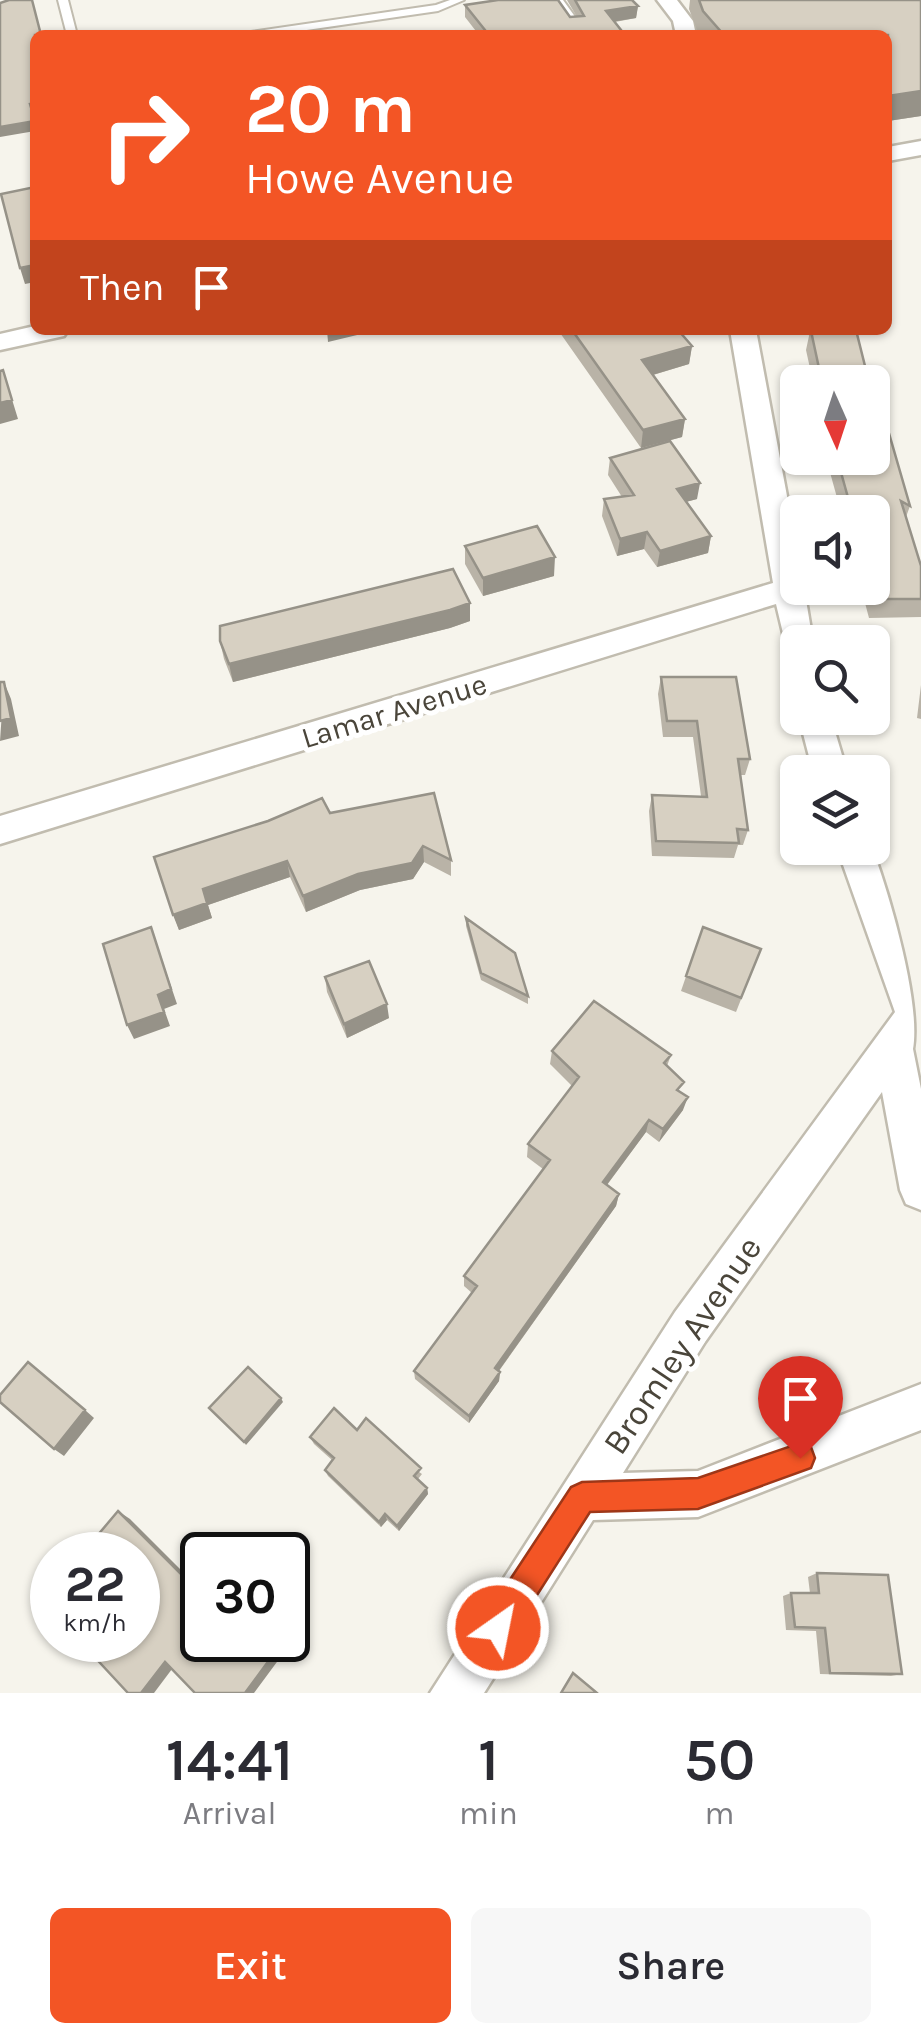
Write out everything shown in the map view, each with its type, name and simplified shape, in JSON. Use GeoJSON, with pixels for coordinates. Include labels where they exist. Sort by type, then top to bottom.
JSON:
{"type":"FeatureCollection","features":[{"type":"Feature","properties":{"kind":"street"},"geometry":{"type":"LineString","coordinates":[[667,0],[685,30]]}},
{"type":"Feature","properties":{"kind":"street"},"geometry":{"type":"LineString","coordinates":[[892,153],[921,148]]}},
{"type":"Feature","properties":{"kind":"street"},"geometry":{"type":"LineString","coordinates":[[1,339],[30,334]]}},
{"type":"Feature","properties":{"kind":"street"},"geometry":{"type":"LineString","coordinates":[[743,335],[780,555]]}},
{"type":"Feature","properties":{"kind":"street","name":"Lamar Avenue"},"geometry":{"type":"LineString","coordinates":[[0,830],[780,592]]}},
{"type":"Feature","properties":{"kind":"street"},"geometry":{"type":"LineString","coordinates":[[860,865],[910,1023],[921,1190]]}},
{"type":"Feature","properties":{"kind":"street","name":"Bromley Avenue"},"geometry":{"type":"LineString","coordinates":[[456,1693],[690,1327],[910,1023]]}},
{"type":"Feature","properties":{"kind":"street"},"geometry":{"type":"LineString","coordinates":[[582,1498],[698,1494],[921,1407]]}},
{"type":"Feature","properties":{"kind":"lane"},"geometry":{"type":"LineString","coordinates":[[63,0],[71,30]]}},
{"type":"Feature","properties":{"kind":"lane"},"geometry":{"type":"LineString","coordinates":[[286,30],[438,8],[459,0]]}},
{"type":"Feature","properties":{"kind":"lane"},"geometry":{"type":"LineString","coordinates":[[558,0],[576,25]]}},
{"type":"Feature","properties":{"kind":"building"},"geometry":{"type":"Polygon","coordinates":[[[32,0],[40,30],[30,30],[30,122],[0,127],[0,3],[32,0]]]}},
{"type":"Feature","properties":{"kind":"building"},"geometry":{"type":"Polygon","coordinates":[[[498,0],[558,0],[570,17],[584,16],[575,0],[632,0],[638,6],[606,11],[621,30],[485,30],[465,5],[498,0]]]}},
{"type":"Feature","properties":{"kind":"building"},"geometry":{"type":"Polygon","coordinates":[[[699,0],[921,0],[921,91],[892,95],[892,30],[720,30],[699,0]]]}},
{"type":"Feature","properties":{"kind":"building"},"geometry":{"type":"Polygon","coordinates":[[[30,188],[30,266],[20,268],[1,194],[30,188]]]}},
{"type":"Feature","properties":{"kind":"building"},"geometry":{"type":"Polygon","coordinates":[[[576,335],[682,335],[692,346],[642,360],[685,419],[643,430],[576,335]]]}},
{"type":"Feature","properties":{"kind":"building"},"geometry":{"type":"Polygon","coordinates":[[[812,335],[857,335],[865,365],[818,365],[812,335]]]}},
{"type":"Feature","properties":{"kind":"building"},"geometry":{"type":"Polygon","coordinates":[[[3,370],[12,400],[0,403],[0,371],[3,370]]]}},
{"type":"Feature","properties":{"kind":"building"},"geometry":{"type":"Polygon","coordinates":[[[890,437],[910,506],[901,501],[921,566],[921,599],[890,599],[890,495],[847,495],[842,475],[890,475],[890,437]]]}},
{"type":"Feature","properties":{"kind":"building"},"geometry":{"type":"Polygon","coordinates":[[[670,441],[700,483],[677,489],[711,536],[660,551],[647,532],[620,539],[604,499],[634,495],[610,458],[670,441]]]}},
{"type":"Feature","properties":{"kind":"building"},"geometry":{"type":"Polygon","coordinates":[[[537,526],[555,557],[483,578],[465,546],[537,526]]]}},
{"type":"Feature","properties":{"kind":"building"},"geometry":{"type":"Polygon","coordinates":[[[453,569],[470,603],[450,610],[229,664],[220,641],[220,626],[453,569]]]}},
{"type":"Feature","properties":{"kind":"building"},"geometry":{"type":"Polygon","coordinates":[[[661,677],[736,677],[750,759],[738,759],[748,830],[737,829],[739,843],[656,841],[652,795],[707,797],[697,721],[667,721],[661,677]]]}},
{"type":"Feature","properties":{"kind":"building"},"geometry":{"type":"Polygon","coordinates":[[[0,682],[4,682],[11,718],[0,721],[0,682]]]}},
{"type":"Feature","properties":{"kind":"building"},"geometry":{"type":"Polygon","coordinates":[[[434,793],[451,860],[423,846],[412,863],[358,874],[303,896],[287,861],[203,889],[207,903],[173,915],[154,857],[268,821],[322,798],[330,813],[434,793]]]}},
{"type":"Feature","properties":{"kind":"building"},"geometry":{"type":"Polygon","coordinates":[[[466,918],[515,953],[528,996],[481,973],[466,918]]]}},
{"type":"Feature","properties":{"kind":"building"},"geometry":{"type":"Polygon","coordinates":[[[151,927],[171,989],[158,995],[164,1012],[127,1025],[103,944],[151,927]]]}},
{"type":"Feature","properties":{"kind":"building"},"geometry":{"type":"Polygon","coordinates":[[[703,927],[761,949],[741,998],[686,976],[703,927]]]}},
{"type":"Feature","properties":{"kind":"building"},"geometry":{"type":"Polygon","coordinates":[[[369,961],[387,1004],[344,1024],[325,977],[369,961]]]}},
{"type":"Feature","properties":{"kind":"building"},"geometry":{"type":"Polygon","coordinates":[[[594,1001],[671,1055],[664,1063],[684,1082],[677,1090],[688,1097],[663,1129],[649,1120],[603,1182],[619,1194],[495,1368],[500,1372],[469,1416],[414,1371],[477,1286],[464,1276],[550,1160],[528,1144],[579,1077],[552,1051],[594,1001]]]}},
{"type":"Feature","properties":{"kind":"building"},"geometry":{"type":"Polygon","coordinates":[[[28,1362],[85,1410],[54,1449],[0,1402],[0,1395],[28,1362]]]}},
{"type":"Feature","properties":{"kind":"building"},"geometry":{"type":"Polygon","coordinates":[[[248,1367],[281,1398],[244,1442],[209,1408],[248,1367]]]}},
{"type":"Feature","properties":{"kind":"building"},"geometry":{"type":"Polygon","coordinates":[[[334,1408],[357,1430],[366,1418],[421,1468],[414,1476],[427,1488],[397,1526],[385,1514],[379,1522],[325,1470],[334,1458],[310,1437],[334,1408]]]}},
{"type":"Feature","properties":{"kind":"building"},"geometry":{"type":"Polygon","coordinates":[[[118,1511],[139,1532],[100,1532],[118,1511]]]}},
{"type":"Feature","properties":{"kind":"building"},"geometry":{"type":"Polygon","coordinates":[[[160,1553],[180,1573],[180,1662],[268,1662],[245,1693],[195,1693],[165,1662],[141,1693],[128,1693],[99,1662],[160,1662],[160,1553]]]}},
{"type":"Feature","properties":{"kind":"building"},"geometry":{"type":"Polygon","coordinates":[[[817,1573],[888,1575],[902,1674],[830,1673],[825,1628],[795,1627],[791,1593],[819,1593],[817,1573]]]}},
{"type":"Feature","properties":{"kind":"building"},"geometry":{"type":"Polygon","coordinates":[[[573,1673],[597,1693],[561,1693],[573,1673]]]}},
{"type":"Feature","properties":{"kind":"route"},"geometry":{"type":"LineString","coordinates":[[498,1628],[582,1498],[615,1500],[698,1494],[800,1458]]}}]}
